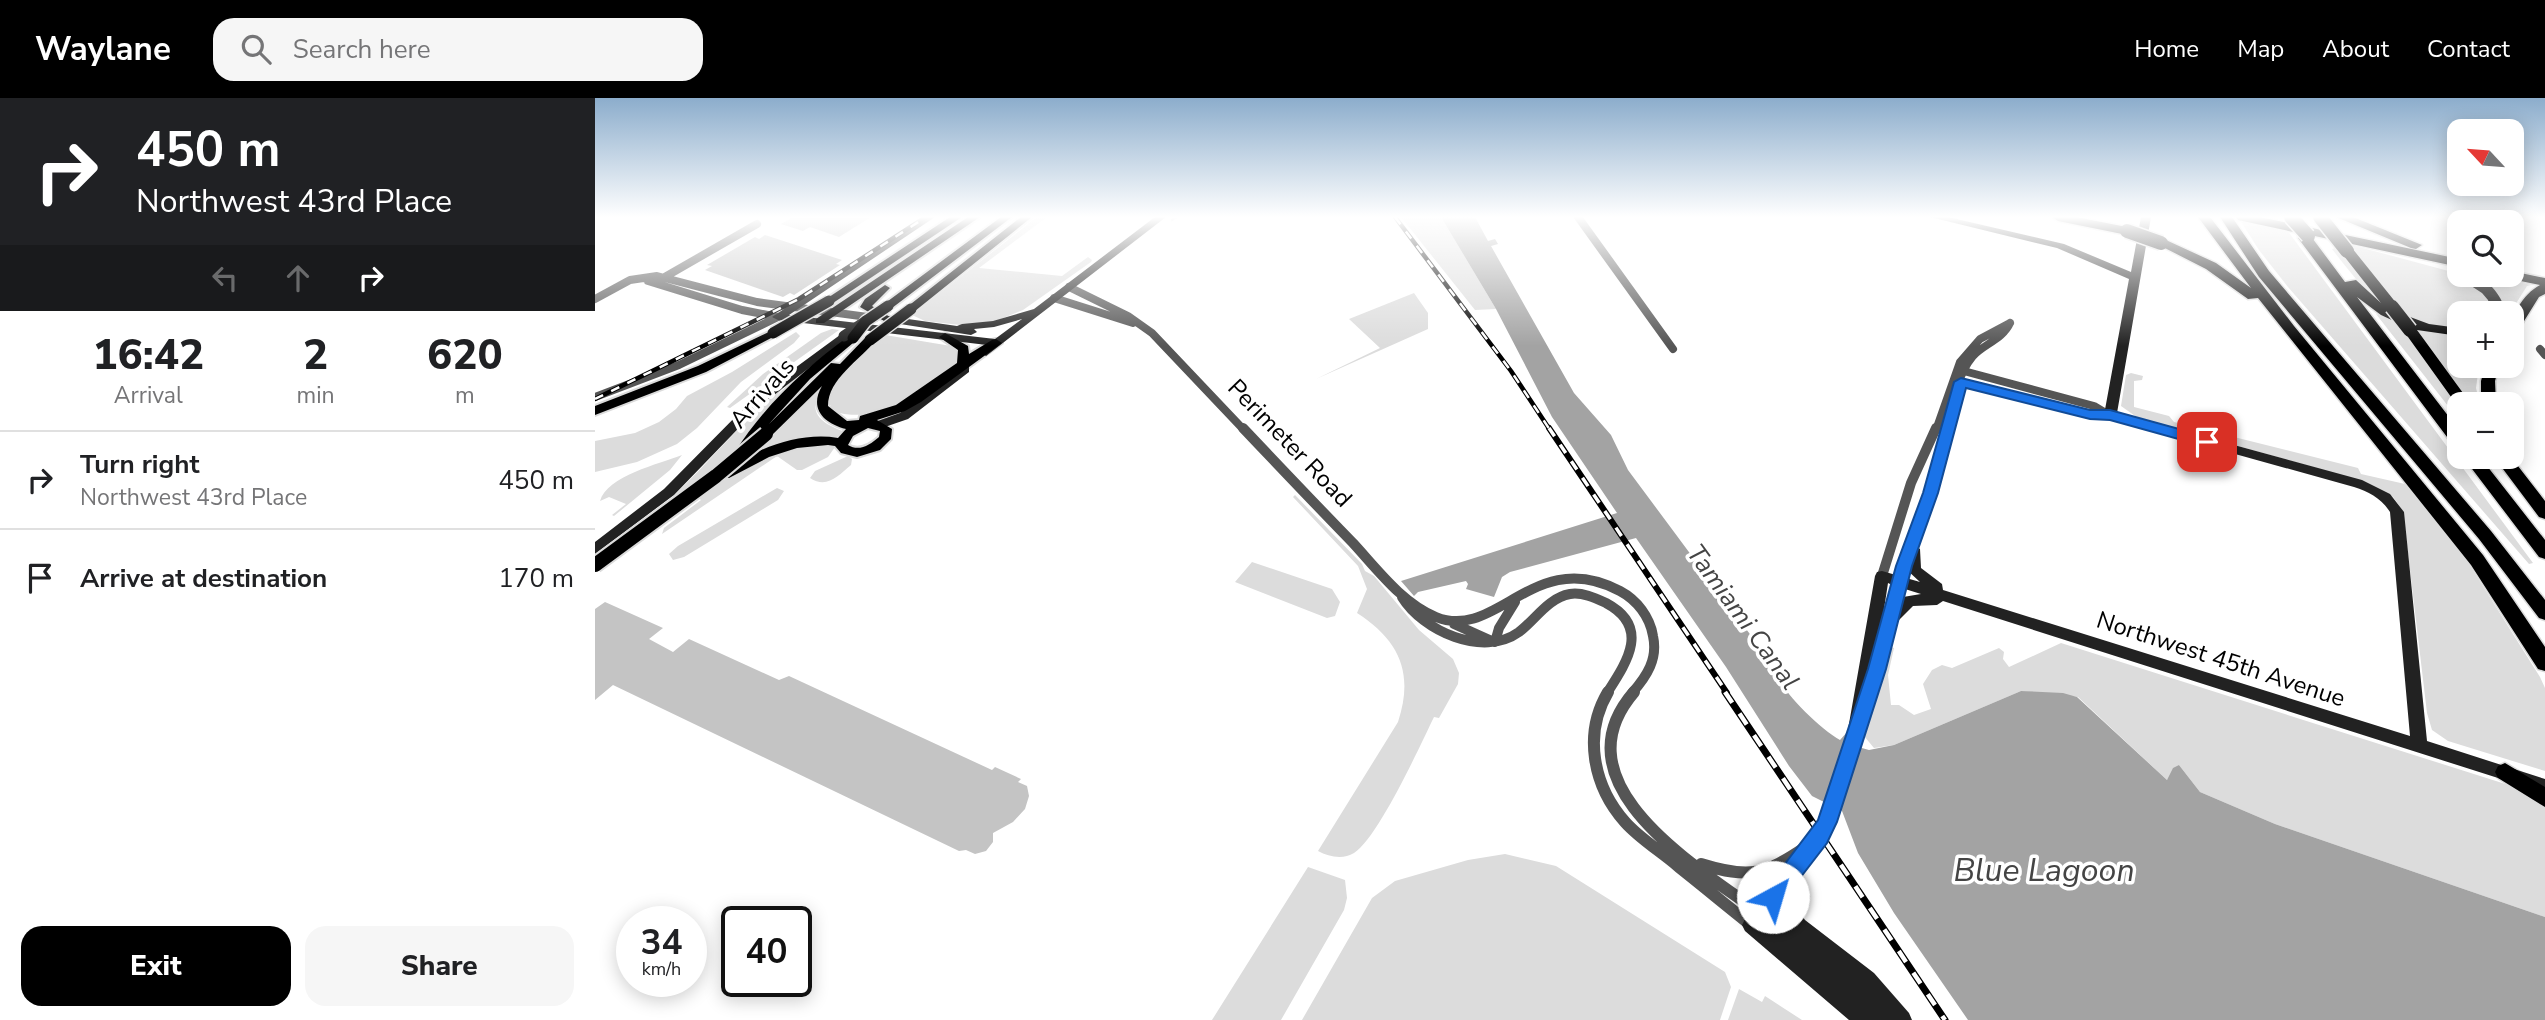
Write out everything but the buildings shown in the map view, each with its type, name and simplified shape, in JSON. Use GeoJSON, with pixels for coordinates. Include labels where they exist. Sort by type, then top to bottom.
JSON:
{"type":"FeatureCollection","features":[{"type":"Feature","properties":{"kind":"highway"},"geometry":{"type":"LineString","coordinates":[[2200,260],[2232,279],[2289,329]]}},
{"type":"Feature","properties":{"kind":"highway"},"geometry":{"type":"LineString","coordinates":[[2237,260],[2289,329],[2477,560],[2545,663]]}},
{"type":"Feature","properties":{"kind":"highway"},"geometry":{"type":"LineString","coordinates":[[2256,260],[2264,274],[2485,535],[2545,613]]}},
{"type":"Feature","properties":{"kind":"highway"},"geometry":{"type":"LineString","coordinates":[[2325,260],[2447,425]]}},
{"type":"Feature","properties":{"kind":"highway"},"geometry":{"type":"LineString","coordinates":[[2330,260],[2371,304],[2409,323],[2447,331]]}},
{"type":"Feature","properties":{"kind":"highway"},"geometry":{"type":"LineString","coordinates":[[2354,260],[2410,330],[2454,392]]}},
{"type":"Feature","properties":{"kind":"highway"},"geometry":{"type":"LineString","coordinates":[[2524,268],[2545,273]]}},
{"type":"Feature","properties":{"kind":"highway"},"geometry":{"type":"LineString","coordinates":[[2524,278],[2545,282]]}},
{"type":"Feature","properties":{"kind":"highway"},"geometry":{"type":"LineString","coordinates":[[2482,287],[2495,301]]}},
{"type":"Feature","properties":{"kind":"highway"},"geometry":{"type":"LineString","coordinates":[[2524,311],[2535,294],[2545,288]]}},
{"type":"Feature","properties":{"kind":"highway"},"geometry":{"type":"LineString","coordinates":[[2480,469],[2545,552]]}},
{"type":"Feature","properties":{"kind":"highway"},"geometry":{"type":"LineString","coordinates":[[2513,469],[2545,513]]}},
{"type":"Feature","properties":{"kind":"highway"},"geometry":{"type":"LineString","coordinates":[[2505,772],[2545,798]]}},
{"type":"Feature","properties":{"kind":"main road"},"geometry":{"type":"LineString","coordinates":[[832,314],[902,260]]}},
{"type":"Feature","properties":{"kind":"main road"},"geometry":{"type":"LineString","coordinates":[[832,314],[912,260]]}},
{"type":"Feature","properties":{"kind":"main road"},"geometry":{"type":"LineString","coordinates":[[595,411],[702,369],[773,333],[832,314],[880,292],[925,260]]}},
{"type":"Feature","properties":{"kind":"main road","name":"Arrivals"},"geometry":{"type":"LineString","coordinates":[[841,443],[832,440],[815,442],[765,454],[734,469],[695,497],[734,461],[758,426],[788,392],[866,321],[949,260]]}},
{"type":"Feature","properties":{"kind":"main road"},"geometry":{"type":"LineString","coordinates":[[595,565],[716,476],[766,434],[829,370],[974,260]]}},
{"type":"Feature","properties":{"kind":"main road"},"geometry":{"type":"LineString","coordinates":[[880,292],[866,307],[886,319]]}},
{"type":"Feature","properties":{"kind":"main road"},"geometry":{"type":"LineString","coordinates":[[950,332],[964,349],[963,363]]}},
{"type":"Feature","properties":{"kind":"main road"},"geometry":{"type":"LineString","coordinates":[[863,426],[851,431],[841,443],[846,452],[873,449],[885,439],[887,432],[880,425],[845,425],[824,410],[822,401],[825,390],[843,365],[870,340]]}},
{"type":"Feature","properties":{"kind":"main road"},"geometry":{"type":"LineString","coordinates":[[835,417],[861,420],[892,413],[911,404],[963,363],[999,341]]}},
{"type":"Feature","properties":{"kind":"street"},"geometry":{"type":"LineString","coordinates":[[657,282],[695,260]]}},
{"type":"Feature","properties":{"kind":"street"},"geometry":{"type":"LineString","coordinates":[[595,396],[606,394],[711,351],[778,317],[865,260]]}},
{"type":"Feature","properties":{"kind":"street"},"geometry":{"type":"LineString","coordinates":[[880,425],[900,419],[924,402],[1104,260]]}},
{"type":"Feature","properties":{"kind":"street"},"geometry":{"type":"LineString","coordinates":[[1609,260],[1674,349]]}},
{"type":"Feature","properties":{"kind":"street"},"geometry":{"type":"LineString","coordinates":[[2093,260],[2135,278]]}},
{"type":"Feature","properties":{"kind":"street"},"geometry":{"type":"LineString","coordinates":[[2110,415],[2138,260]]}},
{"type":"Feature","properties":{"kind":"street"},"geometry":{"type":"LineString","coordinates":[[595,299],[638,278],[667,276],[744,299],[950,332],[994,324],[1039,310]]}},
{"type":"Feature","properties":{"kind":"street"},"geometry":{"type":"LineString","coordinates":[[614,289],[645,281],[657,282],[742,310],[778,317],[832,314],[886,319],[999,341]]}},
{"type":"Feature","properties":{"kind":"street","name":"Perimeter Road"},"geometry":{"type":"LineString","coordinates":[[1069,287],[1144,326],[1401,594],[1413,612],[1439,629],[1476,642],[1495,642]]}},
{"type":"Feature","properties":{"kind":"street","name":"Perimeter Road"},"geometry":{"type":"LineString","coordinates":[[1054,298],[1144,326]]}},
{"type":"Feature","properties":{"kind":"street"},"geometry":{"type":"LineString","coordinates":[[1855,735],[1882,576],[1916,470],[1928,452],[1961,370],[1973,345],[1998,327],[2010,323],[2007,331],[1976,353],[1961,370]]}},
{"type":"Feature","properties":{"kind":"street"},"geometry":{"type":"LineString","coordinates":[[599,547],[669,492],[757,402],[849,337]]}},
{"type":"Feature","properties":{"kind":"street"},"geometry":{"type":"LineString","coordinates":[[1961,370],[2094,406],[2110,415],[2381,492],[2392,502],[2397,512],[2419,746]]}},
{"type":"Feature","properties":{"kind":"street"},"geometry":{"type":"LineString","coordinates":[[1957,381],[2090,415],[2110,415]]}},
{"type":"Feature","properties":{"kind":"street"},"geometry":{"type":"LineString","coordinates":[[1755,919],[1824,829],[1927,502],[1957,381]]}},
{"type":"Feature","properties":{"kind":"street"},"geometry":{"type":"LineString","coordinates":[[2009,395],[2003,388],[2005,384],[2012,383]]}},
{"type":"Feature","properties":{"kind":"street"},"geometry":{"type":"LineString","coordinates":[[885,439],[913,418],[924,402]]}},
{"type":"Feature","properties":{"kind":"street"},"geometry":{"type":"LineString","coordinates":[[1907,495],[1918,495],[1927,502]]}},
{"type":"Feature","properties":{"kind":"street"},"geometry":{"type":"LineString","coordinates":[[1913,549],[1912,564],[1919,576],[1969,604]]}},
{"type":"Feature","properties":{"kind":"street","name":"Northwest 45th Avenue"},"geometry":{"type":"LineString","coordinates":[[1882,576],[2545,786]]}},
{"type":"Feature","properties":{"kind":"street"},"geometry":{"type":"LineString","coordinates":[[1443,620],[1467,621],[1489,615],[1520,593],[1557,580],[1587,580],[1624,593],[1644,611],[1654,640],[1652,661],[1646,676],[1616,717],[1610,743],[1619,785],[1634,808],[1653,829],[1694,862],[1864,1020]]}},
{"type":"Feature","properties":{"kind":"street"},"geometry":{"type":"LineString","coordinates":[[1495,642],[1503,620],[1520,593]]}},
{"type":"Feature","properties":{"kind":"street","name":"Perimeter Road"},"geometry":{"type":"LineString","coordinates":[[1401,594],[1443,620],[1495,642]]}},
{"type":"Feature","properties":{"kind":"street"},"geometry":{"type":"LineString","coordinates":[[1495,642],[1513,635],[1547,604],[1564,596],[1597,599],[1625,617],[1631,629],[1632,650],[1623,672],[1599,710],[1593,745],[1600,782],[1609,802],[1626,823],[1889,1020]]}},
{"type":"Feature","properties":{"kind":"street"},"geometry":{"type":"LineString","coordinates":[[1888,625],[1899,608],[1909,600],[1923,598],[1969,604]]}},
{"type":"Feature","properties":{"kind":"street"},"geometry":{"type":"LineString","coordinates":[[1694,862],[1741,876],[1763,873],[1776,868],[1824,829]]}},
{"type":"Feature","properties":{"kind":"street"},"geometry":{"type":"LineString","coordinates":[[1786,881],[1786,904],[1794,920],[1867,980],[1902,1020]]}},
{"type":"Feature","properties":{"kind":"shaded area"},"geometry":{"type":"Polygon","coordinates":[[[982,260],[990,260],[979,268],[1062,276],[1084,260],[1092,260],[1023,310],[996,321],[960,325],[925,321],[912,315],[982,260]]]}},
{"type":"Feature","properties":{"kind":"shaded area"},"geometry":{"type":"Polygon","coordinates":[[[1435,260],[1467,260],[1496,309],[1475,310],[1435,260]]]}},
{"type":"Feature","properties":{"kind":"shaded area"},"geometry":{"type":"Polygon","coordinates":[[[2267,260],[2309,260],[2447,447],[2447,469],[2464,469],[2533,563],[2529,564],[2288,287],[2267,260]]]}},
{"type":"Feature","properties":{"kind":"shaded area"},"geometry":{"type":"Polygon","coordinates":[[[2341,260],[2408,260],[2447,271],[2447,287],[2478,287],[2489,301],[2447,301],[2447,327],[2417,322],[2400,315],[2371,295],[2341,260]]]}},
{"type":"Feature","properties":{"kind":"shaded area"},"geometry":{"type":"Polygon","coordinates":[[[2531,285],[2527,286],[2518,301],[2496,301],[2481,287],[2531,285]]]}},
{"type":"Feature","properties":{"kind":"shaded area"},"geometry":{"type":"Polygon","coordinates":[[[1414,293],[1428,313],[1428,329],[1316,379],[1380,348],[1349,319],[1414,293]]]}},
{"type":"Feature","properties":{"kind":"shaded area"},"geometry":{"type":"Polygon","coordinates":[[[2376,314],[2398,322],[2448,392],[2447,405],[2376,314]]]}},
{"type":"Feature","properties":{"kind":"shaded area"},"geometry":{"type":"Polygon","coordinates":[[[2413,327],[2447,333],[2447,374],[2413,327]]]}},
{"type":"Feature","properties":{"kind":"shaded area"},"geometry":{"type":"Polygon","coordinates":[[[832,329],[839,330],[730,408],[727,407],[763,374],[821,333],[832,329]]]}},
{"type":"Feature","properties":{"kind":"shaded area"},"geometry":{"type":"Polygon","coordinates":[[[796,332],[800,336],[794,343],[741,382],[697,428],[677,444],[637,462],[595,472],[595,441],[635,433],[659,422],[687,396],[796,332]]]}},
{"type":"Feature","properties":{"kind":"shaded area"},"geometry":{"type":"Polygon","coordinates":[[[885,335],[951,346],[958,352],[958,358],[953,366],[901,405],[870,414],[844,414],[835,411],[830,404],[830,393],[839,376],[885,335]]]}},
{"type":"Feature","properties":{"kind":"shaded area"},"geometry":{"type":"Polygon","coordinates":[[[2131,373],[2143,376],[2142,380],[2134,381],[2134,407],[2169,416],[2174,422],[2358,468],[2361,474],[2405,484],[2464,556],[2540,677],[2545,688],[2545,771],[2448,741],[2432,730],[2427,713],[2403,511],[2393,497],[2366,482],[2138,418],[2121,406],[2126,375],[2131,373]]]}},
{"type":"Feature","properties":{"kind":"shaded area"},"geometry":{"type":"Polygon","coordinates":[[[2450,378],[2477,378],[2477,392],[2460,392],[2450,378]]]}},
{"type":"Feature","properties":{"kind":"shaded area"},"geometry":{"type":"Polygon","coordinates":[[[822,383],[816,399],[816,412],[823,421],[845,432],[839,437],[818,438],[739,463],[822,383]]]}},
{"type":"Feature","properties":{"kind":"shaded area"},"geometry":{"type":"Polygon","coordinates":[[[784,387],[748,430],[729,459],[664,509],[660,508],[751,416],[784,387]]]}},
{"type":"Feature","properties":{"kind":"shaded area"},"geometry":{"type":"Polygon","coordinates":[[[830,444],[835,447],[828,457],[802,470],[797,470],[777,456],[662,534],[664,528],[701,500],[698,498],[729,477],[776,454],[830,444]]]}},
{"type":"Feature","properties":{"kind":"shaded area"},"geometry":{"type":"Polygon","coordinates":[[[682,455],[670,470],[614,516],[612,515],[626,504],[609,497],[600,501],[605,492],[623,478],[682,455]]]}},
{"type":"Feature","properties":{"kind":"shaded area"},"geometry":{"type":"Polygon","coordinates":[[[848,456],[852,459],[851,465],[832,480],[822,482],[810,478],[815,471],[848,456]]]}},
{"type":"Feature","properties":{"kind":"shaded area"},"geometry":{"type":"Polygon","coordinates":[[[777,488],[784,491],[778,500],[684,557],[673,560],[669,554],[678,546],[777,488]]]}},
{"type":"Feature","properties":{"kind":"shaded area"},"geometry":{"type":"Polygon","coordinates":[[[1295,495],[1362,564],[1365,571],[1374,576],[1419,630],[1453,659],[1459,673],[1458,684],[1439,718],[1434,717],[1375,830],[1354,853],[1341,857],[1318,851],[1398,722],[1403,704],[1403,673],[1400,660],[1384,635],[1357,613],[1367,589],[1358,566],[1293,497],[1295,495]]]}},
{"type":"Feature","properties":{"kind":"shaded area"},"geometry":{"type":"Polygon","coordinates":[[[1252,562],[1332,589],[1340,602],[1335,616],[1327,618],[1235,582],[1252,562]]]}},
{"type":"Feature","properties":{"kind":"shaded area"},"geometry":{"type":"Polygon","coordinates":[[[2061,643],[2518,788],[2545,805],[2545,917],[2275,824],[2200,792],[2179,765],[2167,780],[2078,697],[2021,691],[1894,745],[1874,748],[1864,736],[1891,647],[1894,648],[1888,675],[1891,705],[1899,705],[1914,715],[1931,709],[1923,684],[1932,670],[1942,665],[1952,668],[1999,648],[2004,652],[2003,659],[2009,667],[2061,643]]]}},
{"type":"Feature","properties":{"kind":"shaded area"},"geometry":{"type":"Polygon","coordinates":[[[1505,854],[1556,866],[1725,972],[1731,987],[1720,1020],[1302,1020],[1372,898],[1395,881],[1468,860],[1505,854]]]}},
{"type":"Feature","properties":{"kind":"shaded area"},"geometry":{"type":"Polygon","coordinates":[[[1308,867],[1345,880],[1347,898],[1344,910],[1281,1020],[1212,1020],[1308,867]]]}},
{"type":"Feature","properties":{"kind":"shaded area"},"geometry":{"type":"Polygon","coordinates":[[[1739,989],[1762,1002],[1765,996],[1802,1020],[1728,1020],[1739,989]]]}},
{"type":"Feature","properties":{"kind":"water","name":"Blue Lagoon"},"geometry":{"type":"Polygon","coordinates":[[[1467,260],[1499,260],[1574,393],[1611,435],[1628,470],[1758,645],[1771,657],[1778,677],[1789,694],[1832,735],[1840,740],[1848,731],[1844,743],[1869,750],[1894,745],[2021,691],[2063,693],[2077,697],[2167,780],[2173,768],[2179,765],[2200,792],[2275,824],[2545,917],[2545,1020],[1968,1020],[1894,913],[1858,853],[1842,811],[1812,796],[1789,766],[1726,667],[1636,538],[1510,572],[1502,577],[1494,597],[1466,589],[1466,581],[1418,592],[1414,596],[1401,581],[1617,513],[1552,417],[1496,309],[1467,260]]]}},
{"type":"Feature","properties":{"kind":"railway"},"geometry":{"type":"LineString","coordinates":[[595,399],[799,299],[859,260]]}},
{"type":"Feature","properties":{"kind":"railway"},"geometry":{"type":"LineString","coordinates":[[1427,260],[1511,371],[1550,430]]}},
{"type":"Feature","properties":{"kind":"railway"},"geometry":{"type":"LineString","coordinates":[[1549,428],[1727,693]]}},
{"type":"Feature","properties":{"kind":"railway"},"geometry":{"type":"LineString","coordinates":[[1725,692],[1945,1020]]}},
{"type":"Feature","properties":{"kind":"route"},"geometry":{"type":"LineString","coordinates":[[1773,897],[1820,836],[1827,822],[1877,669],[1904,566],[1913,549],[1931,493],[1961,382],[2090,415],[2110,415],[2207,442]]}},
{"type":"Feature","properties":{"kind":"water label","name":"Tamiami Canal"},"geometry":{"type":"Point","coordinates":[1743,617]}}]}
